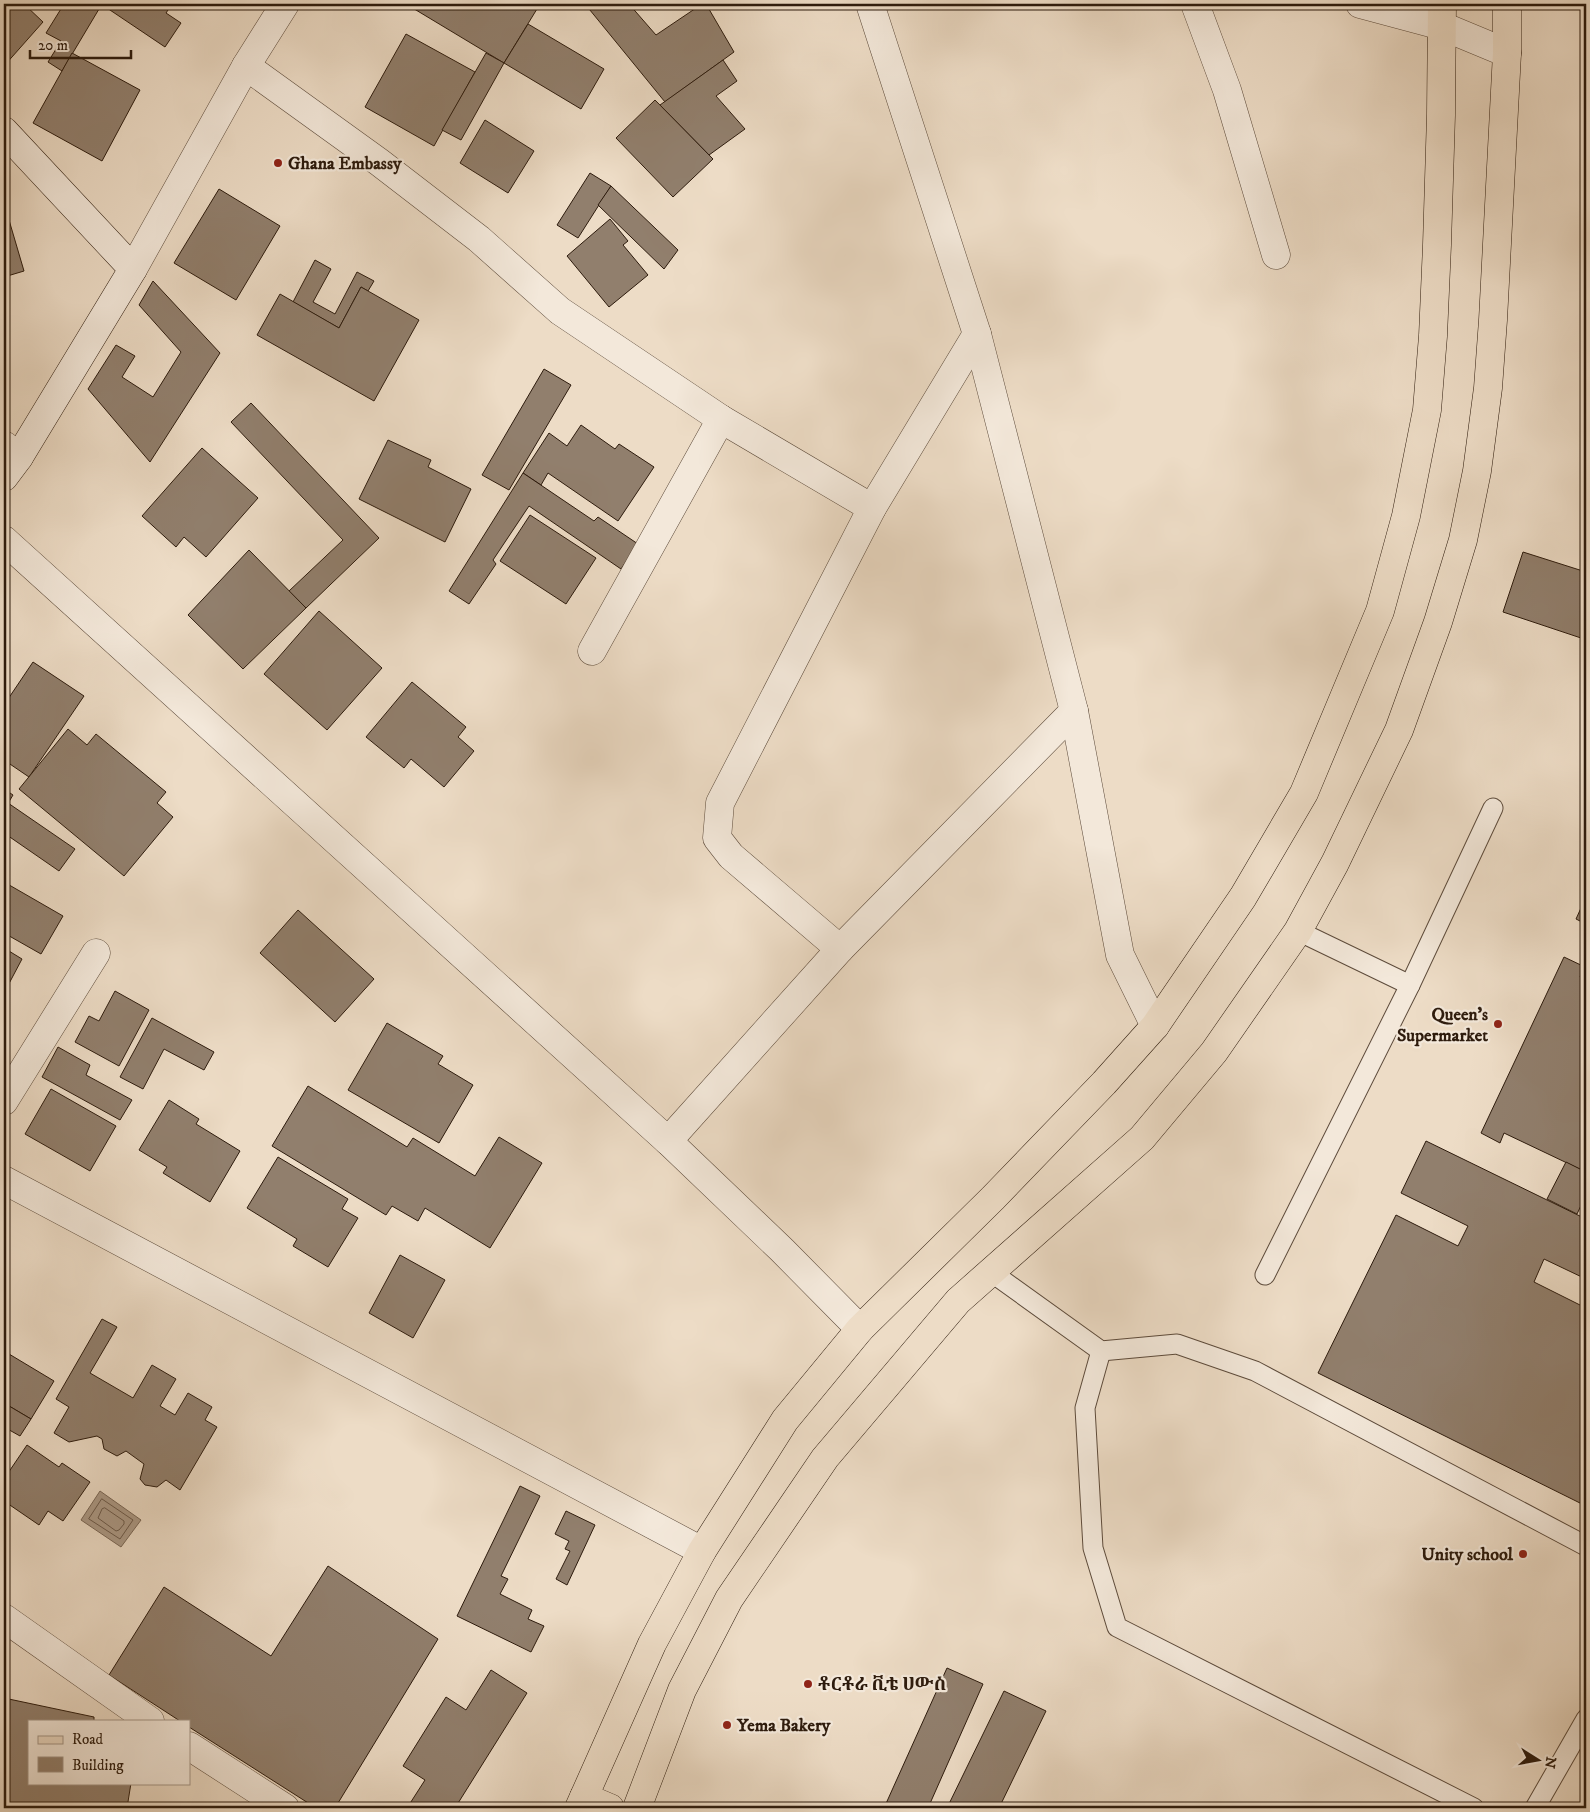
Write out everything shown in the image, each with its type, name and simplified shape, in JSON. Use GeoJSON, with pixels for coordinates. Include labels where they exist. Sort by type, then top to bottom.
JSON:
{"type":"FeatureCollection","features":[{"type":"Feature","properties":{"kind":"main road"},"geometry":{"type":"LineString","coordinates":[[637,1808],[682,1690],[728,1598],[825,1458],[958,1301],[1142,1138],[1214,1052],[1298,931],[1335,864],[1399,730],[1438,622],[1463,540],[1477,471],[1488,388],[1507,53],[1507,4]]}},
{"type":"Feature","properties":{"kind":"main road"},"geometry":{"type":"LineString","coordinates":[[610,1808],[582,1802],[652,1644],[702,1551],[786,1420],[860,1329],[993,1198],[1104,1083],[1155,1026],[1243,897],[1304,793],[1344,702],[1380,611],[1406,516],[1427,410],[1433,336],[1442,115],[1442,15]]}},
{"type":"Feature","properties":{"kind":"street"},"geometry":{"type":"LineString","coordinates":[[9,460],[133,268],[246,66],[285,4]]}},
{"type":"Feature","properties":{"kind":"street"},"geometry":{"type":"LineString","coordinates":[[870,4],[977,334],[1074,711],[1120,955],[1155,1026]]}},
{"type":"Feature","properties":{"kind":"street"},"geometry":{"type":"LineString","coordinates":[[1195,4],[1227,90],[1276,255]]}},
{"type":"Feature","properties":{"kind":"street"},"geometry":{"type":"LineString","coordinates":[[1360,4],[1442,15],[1507,53]]}},
{"type":"Feature","properties":{"kind":"street"},"geometry":{"type":"LineString","coordinates":[[246,66],[379,162],[479,239],[560,311],[721,419],[872,508]]}},
{"type":"Feature","properties":{"kind":"street"},"geometry":{"type":"LineString","coordinates":[[4,131],[133,268]]}},
{"type":"Feature","properties":{"kind":"street"},"geometry":{"type":"LineString","coordinates":[[840,949],[730,856],[717,838],[720,802],[872,508],[977,334]]}},
{"type":"Feature","properties":{"kind":"street"},"geometry":{"type":"LineString","coordinates":[[592,651],[721,419]]}},
{"type":"Feature","properties":{"kind":"street"},"geometry":{"type":"LineString","coordinates":[[4,540],[668,1141],[782,1250],[860,1329]]}},
{"type":"Feature","properties":{"kind":"street"},"geometry":{"type":"LineString","coordinates":[[668,1141],[840,949],[1074,711]]}},
{"type":"Feature","properties":{"kind":"street"},"geometry":{"type":"LineString","coordinates":[[4,1102],[96,953]]}},
{"type":"Feature","properties":{"kind":"street"},"geometry":{"type":"LineString","coordinates":[[4,1180],[702,1551]]}},
{"type":"Feature","properties":{"kind":"street"},"geometry":{"type":"LineString","coordinates":[[4,1618],[149,1720]]}},
{"type":"Feature","properties":{"kind":"street"},"geometry":{"type":"LineString","coordinates":[[190,1747],[284,1808]]}},
{"type":"Feature","properties":{"kind":"lane"},"geometry":{"type":"LineString","coordinates":[[1265,1275],[1410,985],[1493,808]]}},
{"type":"Feature","properties":{"kind":"lane"},"geometry":{"type":"LineString","coordinates":[[1298,931],[1410,985]]}},
{"type":"Feature","properties":{"kind":"lane"},"geometry":{"type":"LineString","coordinates":[[991,1272],[1101,1350],[1178,1344],[1255,1371],[1586,1546]]}},
{"type":"Feature","properties":{"kind":"lane"},"geometry":{"type":"LineString","coordinates":[[1101,1350],[1084,1408],[1093,1548],[1117,1627],[1474,1808]]}},
{"type":"Feature","properties":{"kind":"lane"},"geometry":{"type":"LineString","coordinates":[[1535,1808],[1586,1719]]}},
{"type":"Feature","properties":{"kind":"water"},"geometry":{"type":"Polygon","coordinates":[[[100,1491],[141,1520],[121,1547],[81,1520],[100,1491]]]}},
{"type":"Feature","properties":{"kind":"building"},"geometry":{"type":"Polygon","coordinates":[[[12,4],[24,4],[43,22],[4,66],[4,10],[12,4]]]}},
{"type":"Feature","properties":{"kind":"building"},"geometry":{"type":"Polygon","coordinates":[[[64,4],[102,4],[62,71],[48,62],[61,41],[46,33],[64,4]]]}},
{"type":"Feature","properties":{"kind":"building"},"geometry":{"type":"Polygon","coordinates":[[[109,4],[172,4],[166,13],[181,23],[165,47],[107,8],[109,4]]]}},
{"type":"Feature","properties":{"kind":"building"},"geometry":{"type":"Polygon","coordinates":[[[406,4],[540,4],[504,63],[406,4]]]}},
{"type":"Feature","properties":{"kind":"building"},"geometry":{"type":"Polygon","coordinates":[[[585,4],[629,4],[656,35],[702,4],[706,4],[734,52],[665,102],[585,4]]]}},
{"type":"Feature","properties":{"kind":"building"},"geometry":{"type":"Polygon","coordinates":[[[528,24],[604,69],[581,109],[504,63],[528,24]]]}},
{"type":"Feature","properties":{"kind":"building"},"geometry":{"type":"Polygon","coordinates":[[[406,34],[475,72],[434,146],[365,107],[406,34]]]}},
{"type":"Feature","properties":{"kind":"building"},"geometry":{"type":"Polygon","coordinates":[[[72,53],[140,90],[102,161],[33,123],[72,53]]]}},
{"type":"Feature","properties":{"kind":"building"},"geometry":{"type":"Polygon","coordinates":[[[486,53],[504,63],[461,140],[442,130],[486,53]]]}},
{"type":"Feature","properties":{"kind":"building"},"geometry":{"type":"Polygon","coordinates":[[[723,60],[737,81],[716,96],[745,129],[709,155],[660,105],[723,60]]]}},
{"type":"Feature","properties":{"kind":"building"},"geometry":{"type":"Polygon","coordinates":[[[655,100],[713,159],[673,197],[616,138],[655,100]]]}},
{"type":"Feature","properties":{"kind":"building"},"geometry":{"type":"Polygon","coordinates":[[[485,120],[534,151],[508,193],[460,163],[485,120]]]}},
{"type":"Feature","properties":{"kind":"building"},"geometry":{"type":"Polygon","coordinates":[[[590,173],[611,186],[578,238],[557,225],[590,173]]]}},
{"type":"Feature","properties":{"kind":"building"},"geometry":{"type":"Polygon","coordinates":[[[611,186],[678,250],[664,269],[598,205],[611,186]]]}},
{"type":"Feature","properties":{"kind":"building"},"geometry":{"type":"Polygon","coordinates":[[[219,189],[280,226],[236,300],[174,263],[219,189]]]}},
{"type":"Feature","properties":{"kind":"building"},"geometry":{"type":"Polygon","coordinates":[[[4,203],[24,271],[4,277],[4,203]]]}},
{"type":"Feature","properties":{"kind":"building"},"geometry":{"type":"Polygon","coordinates":[[[610,219],[628,241],[623,245],[648,275],[609,307],[567,256],[610,219]]]}},
{"type":"Feature","properties":{"kind":"building"},"geometry":{"type":"Polygon","coordinates":[[[315,260],[331,269],[313,302],[335,314],[357,272],[374,281],[368,291],[361,287],[339,328],[293,302],[315,260]]]}},
{"type":"Feature","properties":{"kind":"building"},"geometry":{"type":"Polygon","coordinates":[[[153,281],[220,353],[150,462],[88,389],[116,345],[135,356],[122,377],[153,397],[181,352],[139,305],[153,281]]]}},
{"type":"Feature","properties":{"kind":"building"},"geometry":{"type":"Polygon","coordinates":[[[361,287],[419,320],[374,401],[257,335],[280,294],[339,328],[361,287]]]}},
{"type":"Feature","properties":{"kind":"building"},"geometry":{"type":"Polygon","coordinates":[[[544,369],[571,385],[509,490],[482,475],[544,369]]]}},
{"type":"Feature","properties":{"kind":"building"},"geometry":{"type":"Polygon","coordinates":[[[251,403],[379,538],[306,608],[289,591],[343,540],[231,422],[251,403]]]}},
{"type":"Feature","properties":{"kind":"building"},"geometry":{"type":"Polygon","coordinates":[[[581,425],[615,449],[619,444],[654,467],[618,521],[548,473],[541,485],[523,473],[549,433],[567,446],[581,425]]]}},
{"type":"Feature","properties":{"kind":"building"},"geometry":{"type":"Polygon","coordinates":[[[388,440],[431,460],[428,467],[471,489],[445,542],[359,499],[388,440]]]}},
{"type":"Feature","properties":{"kind":"building"},"geometry":{"type":"Polygon","coordinates":[[[202,448],[258,498],[206,557],[184,537],[176,547],[142,516],[202,448]]]}},
{"type":"Feature","properties":{"kind":"building"},"geometry":{"type":"Polygon","coordinates":[[[523,473],[594,521],[598,517],[638,544],[621,569],[529,506],[493,560],[496,564],[469,604],[449,591],[523,473]]]}},
{"type":"Feature","properties":{"kind":"building"},"geometry":{"type":"Polygon","coordinates":[[[530,515],[596,558],[566,604],[500,561],[530,515]]]}},
{"type":"Feature","properties":{"kind":"building"},"geometry":{"type":"Polygon","coordinates":[[[249,550],[306,608],[243,669],[188,615],[249,550]]]}},
{"type":"Feature","properties":{"kind":"building"},"geometry":{"type":"Polygon","coordinates":[[[1523,552],[1586,572],[1586,633],[1584,639],[1503,612],[1523,552]]]}},
{"type":"Feature","properties":{"kind":"building"},"geometry":{"type":"Polygon","coordinates":[[[319,611],[382,668],[327,730],[264,674],[319,611]]]}},
{"type":"Feature","properties":{"kind":"building"},"geometry":{"type":"Polygon","coordinates":[[[33,662],[84,696],[29,777],[4,760],[4,705],[33,662]]]}},
{"type":"Feature","properties":{"kind":"building"},"geometry":{"type":"Polygon","coordinates":[[[412,682],[466,727],[458,737],[474,751],[444,787],[411,759],[404,768],[366,737],[412,682]]]}},
{"type":"Feature","properties":{"kind":"building"},"geometry":{"type":"Polygon","coordinates":[[[68,729],[87,745],[96,734],[166,792],[157,803],[173,817],[124,876],[19,789],[68,729]]]}},
{"type":"Feature","properties":{"kind":"building"},"geometry":{"type":"Polygon","coordinates":[[[4,789],[13,795],[4,810],[4,789]]]}},
{"type":"Feature","properties":{"kind":"building"},"geometry":{"type":"Polygon","coordinates":[[[8,803],[75,849],[59,871],[4,833],[4,810],[8,803]]]}},
{"type":"Feature","properties":{"kind":"building"},"geometry":{"type":"Polygon","coordinates":[[[4,882],[63,916],[41,954],[4,933],[4,882]]]}},
{"type":"Feature","properties":{"kind":"building"},"geometry":{"type":"Polygon","coordinates":[[[1586,897],[1586,924],[1576,919],[1586,897]]]}},
{"type":"Feature","properties":{"kind":"building"},"geometry":{"type":"Polygon","coordinates":[[[298,910],[374,979],[335,1022],[260,953],[298,910]]]}},
{"type":"Feature","properties":{"kind":"building"},"geometry":{"type":"Polygon","coordinates":[[[4,948],[22,959],[4,993],[4,948]]]}},
{"type":"Feature","properties":{"kind":"building"},"geometry":{"type":"Polygon","coordinates":[[[1564,957],[1585,967],[1580,977],[1586,979],[1586,1172],[1504,1133],[1500,1143],[1481,1133],[1564,957]]]}},
{"type":"Feature","properties":{"kind":"building"},"geometry":{"type":"Polygon","coordinates":[[[115,991],[149,1010],[119,1066],[75,1042],[89,1016],[99,1021],[115,991]]]}},
{"type":"Feature","properties":{"kind":"building"},"geometry":{"type":"Polygon","coordinates":[[[152,1018],[214,1052],[204,1070],[164,1049],[143,1089],[120,1077],[152,1018]]]}},
{"type":"Feature","properties":{"kind":"building"},"geometry":{"type":"Polygon","coordinates":[[[387,1023],[443,1056],[438,1064],[473,1085],[439,1143],[348,1090],[387,1023]]]}},
{"type":"Feature","properties":{"kind":"building"},"geometry":{"type":"Polygon","coordinates":[[[58,1047],[90,1065],[86,1075],[132,1100],[120,1120],[42,1077],[58,1047]]]}},
{"type":"Feature","properties":{"kind":"building"},"geometry":{"type":"Polygon","coordinates":[[[308,1086],[407,1147],[413,1138],[475,1176],[499,1137],[542,1163],[490,1248],[425,1208],[418,1221],[392,1206],[386,1215],[272,1146],[308,1086]]]}},
{"type":"Feature","properties":{"kind":"building"},"geometry":{"type":"Polygon","coordinates":[[[51,1089],[116,1126],[90,1171],[25,1134],[51,1089]]]}},
{"type":"Feature","properties":{"kind":"building"},"geometry":{"type":"Polygon","coordinates":[[[169,1100],[199,1119],[196,1124],[240,1151],[210,1202],[163,1173],[167,1167],[139,1150],[169,1100]]]}},
{"type":"Feature","properties":{"kind":"building"},"geometry":{"type":"Polygon","coordinates":[[[1426,1141],[1586,1219],[1586,1279],[1544,1259],[1534,1282],[1586,1308],[1586,1506],[1318,1373],[1396,1215],[1458,1246],[1468,1226],[1401,1193],[1426,1141]]]}},
{"type":"Feature","properties":{"kind":"building"},"geometry":{"type":"Polygon","coordinates":[[[278,1157],[348,1199],[342,1209],[358,1218],[328,1267],[293,1246],[297,1239],[247,1208],[278,1157]]]}},
{"type":"Feature","properties":{"kind":"building"},"geometry":{"type":"Polygon","coordinates":[[[1566,1162],[1586,1172],[1586,1195],[1577,1214],[1547,1199],[1566,1162]]]}},
{"type":"Feature","properties":{"kind":"building"},"geometry":{"type":"Polygon","coordinates":[[[400,1255],[445,1280],[413,1338],[369,1313],[400,1255]]]}},
{"type":"Feature","properties":{"kind":"building"},"geometry":{"type":"Polygon","coordinates":[[[102,1319],[117,1327],[90,1373],[133,1398],[152,1365],[176,1379],[160,1406],[175,1415],[188,1393],[212,1407],[205,1420],[217,1427],[180,1490],[166,1480],[157,1487],[145,1485],[140,1479],[144,1464],[126,1451],[117,1456],[104,1449],[102,1439],[97,1436],[69,1442],[54,1433],[69,1407],[56,1399],[102,1319]]]}},
{"type":"Feature","properties":{"kind":"building"},"geometry":{"type":"Polygon","coordinates":[[[4,1351],[54,1381],[31,1419],[4,1403],[4,1351]]]}},
{"type":"Feature","properties":{"kind":"building"},"geometry":{"type":"Polygon","coordinates":[[[4,1403],[31,1419],[20,1436],[4,1427],[4,1403]]]}},
{"type":"Feature","properties":{"kind":"building"},"geometry":{"type":"Polygon","coordinates":[[[27,1445],[59,1467],[62,1463],[90,1482],[63,1521],[48,1511],[39,1525],[4,1501],[4,1479],[27,1445]]]}},
{"type":"Feature","properties":{"kind":"building"},"geometry":{"type":"Polygon","coordinates":[[[520,1486],[540,1496],[501,1576],[508,1579],[500,1594],[532,1610],[528,1619],[544,1626],[531,1652],[457,1616],[520,1486]]]}},
{"type":"Feature","properties":{"kind":"building"},"geometry":{"type":"Polygon","coordinates":[[[566,1511],[595,1525],[567,1585],[556,1579],[570,1551],[565,1549],[569,1541],[555,1534],[566,1511]]]}},
{"type":"Feature","properties":{"kind":"building"},"geometry":{"type":"Polygon","coordinates":[[[328,1566],[438,1639],[335,1808],[316,1808],[190,1728],[190,1720],[178,1720],[109,1675],[164,1587],[271,1656],[328,1566]]]}},
{"type":"Feature","properties":{"kind":"building"},"geometry":{"type":"Polygon","coordinates":[[[947,1668],[983,1684],[928,1808],[884,1808],[947,1668]]]}},
{"type":"Feature","properties":{"kind":"building"},"geometry":{"type":"Polygon","coordinates":[[[491,1670],[527,1693],[455,1808],[407,1808],[425,1780],[403,1766],[446,1697],[466,1710],[491,1670]]]}},
{"type":"Feature","properties":{"kind":"building"},"geometry":{"type":"Polygon","coordinates":[[[1004,1691],[1046,1711],[999,1808],[947,1808],[1004,1691]]]}},
{"type":"Feature","properties":{"kind":"building"},"geometry":{"type":"Polygon","coordinates":[[[4,1698],[94,1717],[94,1720],[28,1720],[28,1784],[131,1784],[127,1808],[4,1808],[4,1698]]]}},
{"type":"Feature","properties":{"kind":"place","name":"Ghana Embassy"},"geometry":{"type":"Point","coordinates":[278,163]}},
{"type":"Feature","properties":{"kind":"place","name":"Queen's Supermarket"},"geometry":{"type":"Point","coordinates":[1498,1024]}},
{"type":"Feature","properties":{"kind":"place","name":"Unity school"},"geometry":{"type":"Point","coordinates":[1523,1554]}},
{"type":"Feature","properties":{"kind":"place","name":"ቶርቶራ ቪቴ ሀውስ"},"geometry":{"type":"Point","coordinates":[808,1684]}},
{"type":"Feature","properties":{"kind":"place","name":"Yema Bakery"},"geometry":{"type":"Point","coordinates":[727,1725]}}]}
